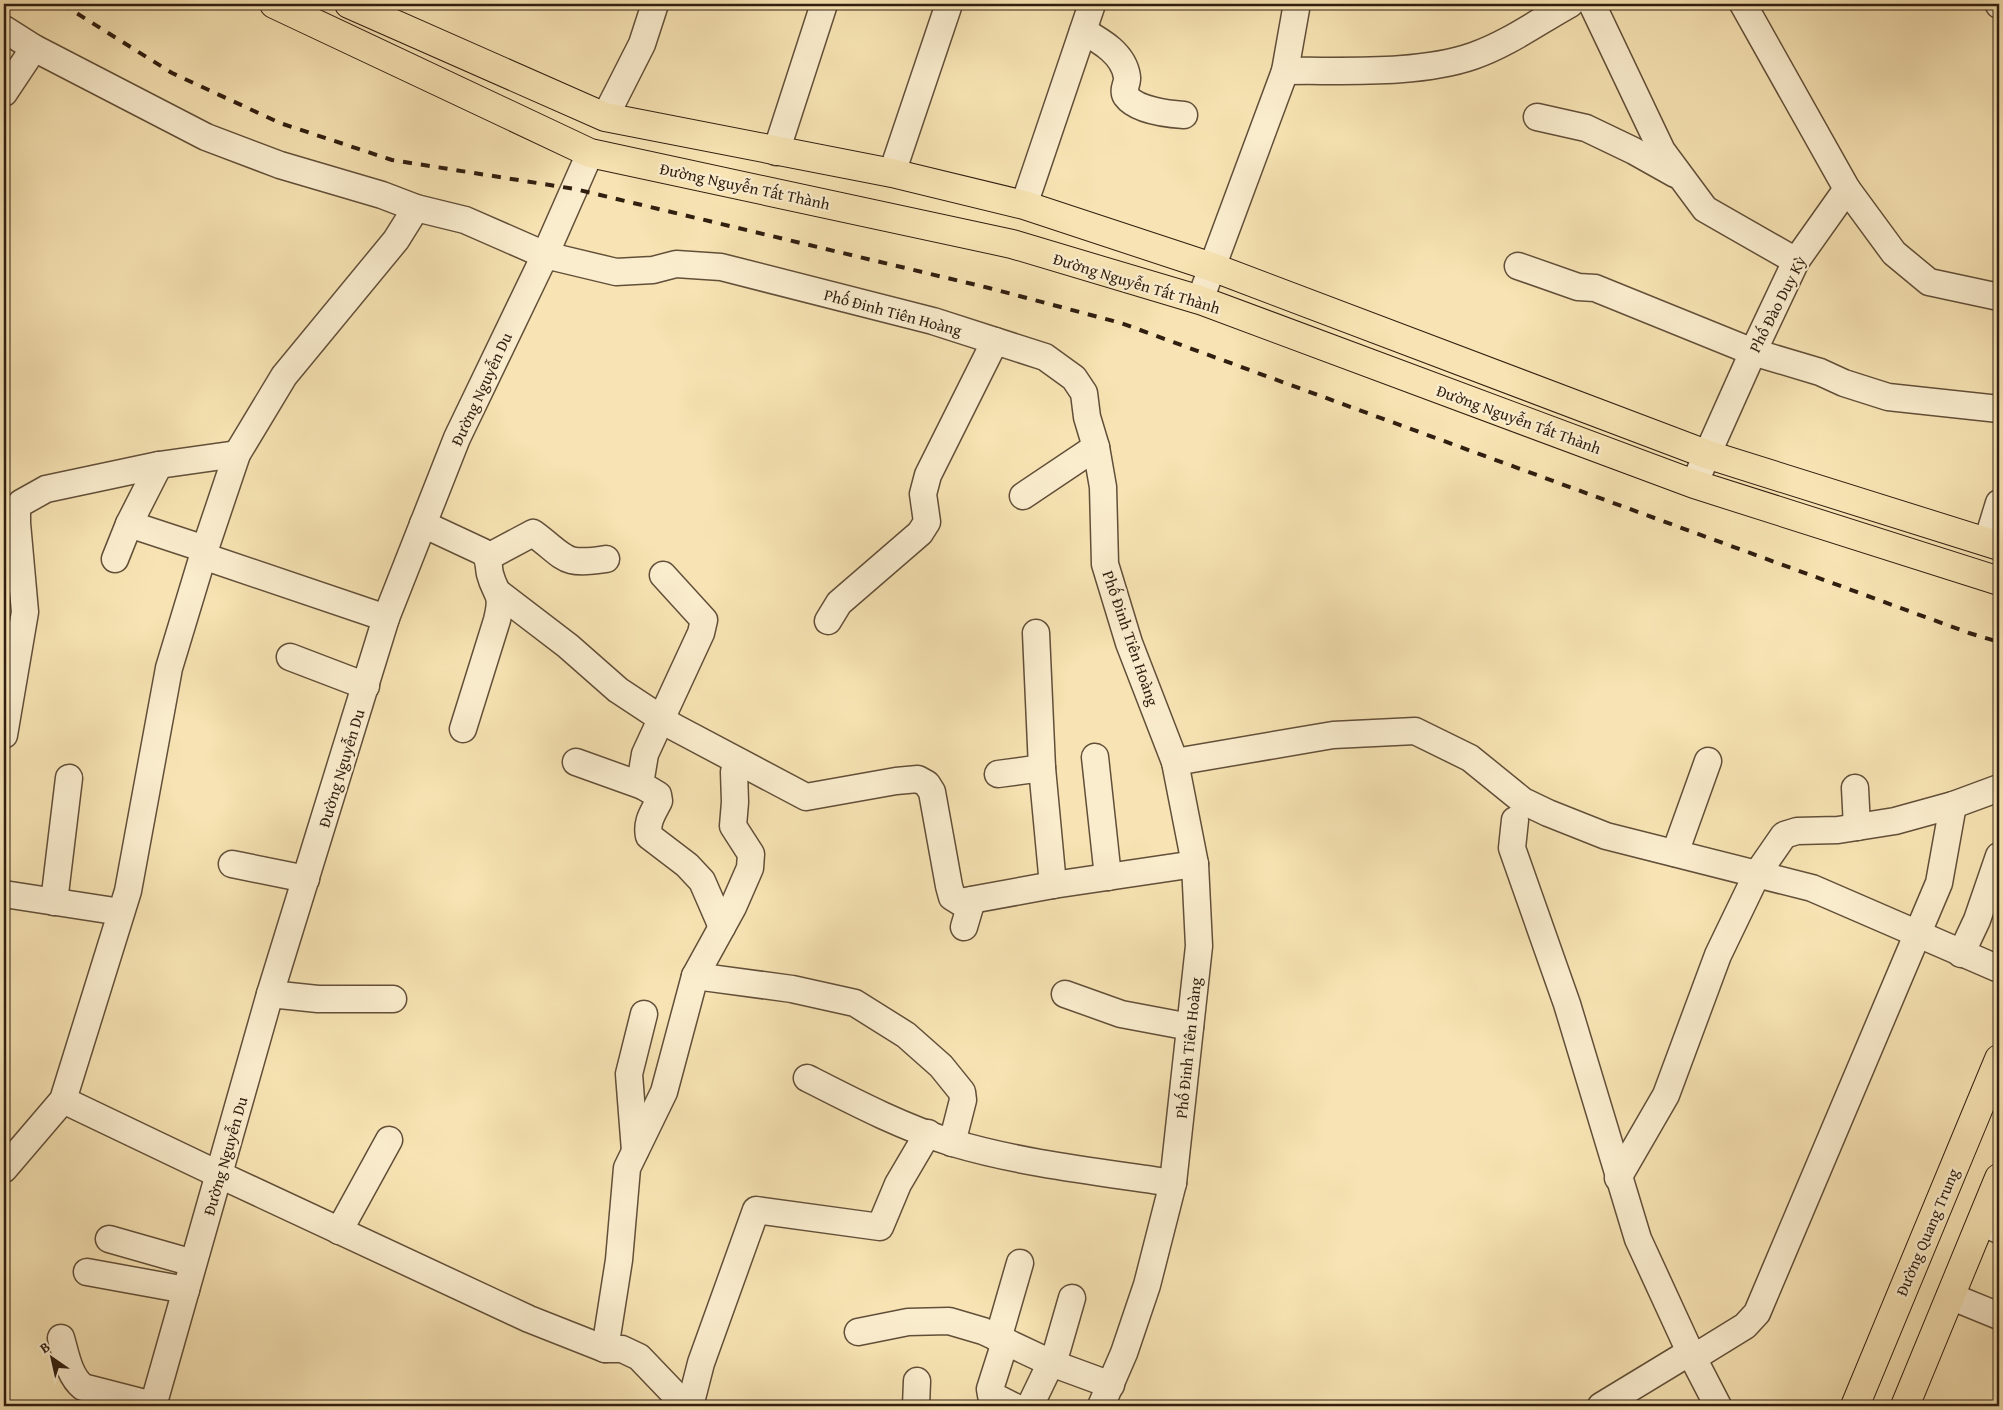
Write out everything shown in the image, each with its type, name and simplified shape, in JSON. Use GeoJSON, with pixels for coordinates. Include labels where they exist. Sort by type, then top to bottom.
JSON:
{"type":"FeatureCollection","features":[{"type":"Feature","properties":{"kind":"main road","name":"Đường Nguyễn Tất Thành"},"geometry":{"type":"LineString","coordinates":[[349,4],[604,117],[894,174],[1024,205],[1212,267],[1706,454],[1993,544]]}},
{"type":"Feature","properties":{"kind":"main road","name":"Đường Nguyễn Tất Thành"},"geometry":{"type":"LineString","coordinates":[[281,5],[590,152],[1012,244],[1200,300],[1694,484],[1999,581]]}},
{"type":"Feature","properties":{"kind":"main road"},"geometry":{"type":"LineString","coordinates":[[883,216],[894,174]]}},
{"type":"Feature","properties":{"kind":"main road"},"geometry":{"type":"LineString","coordinates":[[1825,526],[1835,494]]}},
{"type":"Feature","properties":{"kind":"main road","name":"Đường Quang Trung"},"geometry":{"type":"LineString","coordinates":[[1855,1406],[1999,1058]]}},
{"type":"Feature","properties":{"kind":"main road"},"geometry":{"type":"LineString","coordinates":[[1905,1406],[1950,1296],[1990,1226],[1999,1178]]}},
{"type":"Feature","properties":{"kind":"street"},"geometry":{"type":"LineString","coordinates":[[604,117],[642,44],[655,4]]}},
{"type":"Feature","properties":{"kind":"street"},"geometry":{"type":"LineString","coordinates":[[776,152],[824,4]]}},
{"type":"Feature","properties":{"kind":"street"},"geometry":{"type":"LineString","coordinates":[[894,174],[949,4]]}},
{"type":"Feature","properties":{"kind":"street"},"geometry":{"type":"LineString","coordinates":[[1024,205],[1092,4]]}},
{"type":"Feature","properties":{"kind":"street"},"geometry":{"type":"LineString","coordinates":[[1200,300],[1285,71],[1296,9],[1294,4]]}},
{"type":"Feature","properties":{"kind":"street"},"geometry":{"type":"LineString","coordinates":[[1285,71],[1412,68],[1473,56],[1508,40],[1570,4]]}},
{"type":"Feature","properties":{"kind":"street"},"geometry":{"type":"LineString","coordinates":[[1592,4],[1662,151],[1678,175],[1705,209],[1796,261]]}},
{"type":"Feature","properties":{"kind":"street"},"geometry":{"type":"LineString","coordinates":[[1743,4],[1848,189],[1894,253],[1929,282],[1999,297]]}},
{"type":"Feature","properties":{"kind":"street","name":"Phố Đinh Tiên Hoàng"},"geometry":{"type":"LineString","coordinates":[[4,29],[34,48],[206,137],[280,165],[382,195],[416,208],[465,220],[545,255],[616,272],[653,270],[676,264],[721,267],[933,320],[1045,357],[1074,378],[1084,393],[1087,417],[1096,447],[1103,487],[1105,564],[1129,643],[1175,762],[1195,864],[1199,946],[1173,1183],[1147,1285],[1106,1396]]}},
{"type":"Feature","properties":{"kind":"street"},"geometry":{"type":"LineString","coordinates":[[1083,31],[1106,43],[1114,53],[1127,78],[1125,92],[1127,97],[1143,107],[1163,114],[1184,115]]}},
{"type":"Feature","properties":{"kind":"street"},"geometry":{"type":"LineString","coordinates":[[4,93],[34,48]]}},
{"type":"Feature","properties":{"kind":"street"},"geometry":{"type":"LineString","coordinates":[[1537,117],[1586,128],[1678,175]]}},
{"type":"Feature","properties":{"kind":"street","name":"Đường Nguyễn Du"},"geometry":{"type":"LineString","coordinates":[[153,1406],[220,1176],[270,994],[386,618],[457,438],[545,255],[590,152]]}},
{"type":"Feature","properties":{"kind":"street","name":"Phố Đào Duy Kỳ"},"geometry":{"type":"LineString","coordinates":[[1694,484],[1752,352],[1796,261],[1848,189]]}},
{"type":"Feature","properties":{"kind":"street"},"geometry":{"type":"LineString","coordinates":[[4,1169],[63,1100],[128,891],[169,668],[204,552],[237,454],[284,376],[396,240],[416,208]]}},
{"type":"Feature","properties":{"kind":"street"},"geometry":{"type":"LineString","coordinates":[[1518,266],[1578,288],[1595,288],[1752,352],[1820,372],[1844,383],[1888,397],[1999,409]]}},
{"type":"Feature","properties":{"kind":"street"},"geometry":{"type":"LineString","coordinates":[[828,621],[839,603],[920,533],[928,522],[923,494],[928,475],[995,341]]}},
{"type":"Feature","properties":{"kind":"street"},"geometry":{"type":"LineString","coordinates":[[1023,496],[1096,447]]}},
{"type":"Feature","properties":{"kind":"street"},"geometry":{"type":"LineString","coordinates":[[4,735],[25,612],[17,509],[31,495],[46,489],[160,465],[237,454]]}},
{"type":"Feature","properties":{"kind":"street"},"geometry":{"type":"LineString","coordinates":[[115,559],[129,524],[160,465]]}},
{"type":"Feature","properties":{"kind":"street"},"geometry":{"type":"LineString","coordinates":[[1993,544],[1999,503]]}},
{"type":"Feature","properties":{"kind":"street"},"geometry":{"type":"LineString","coordinates":[[129,524],[386,618]]}},
{"type":"Feature","properties":{"kind":"street"},"geometry":{"type":"LineString","coordinates":[[423,524],[483,552],[488,557],[490,575],[500,594],[501,605],[497,620],[463,729]]}},
{"type":"Feature","properties":{"kind":"street"},"geometry":{"type":"LineString","coordinates":[[488,557],[533,533],[565,559],[580,563],[606,559]]}},
{"type":"Feature","properties":{"kind":"street"},"geometry":{"type":"LineString","coordinates":[[643,786],[641,778],[645,754],[660,718],[684,673],[701,633],[704,620],[663,575]]}},
{"type":"Feature","properties":{"kind":"street"},"geometry":{"type":"LineString","coordinates":[[500,594],[568,646],[618,690],[660,718],[806,797],[896,781],[918,780],[927,784],[932,792],[952,897],[960,902],[1053,885],[1195,864]]}},
{"type":"Feature","properties":{"kind":"street"},"geometry":{"type":"LineString","coordinates":[[1036,633],[1042,768],[1053,885]]}},
{"type":"Feature","properties":{"kind":"street"},"geometry":{"type":"LineString","coordinates":[[290,657],[366,686]]}},
{"type":"Feature","properties":{"kind":"street"},"geometry":{"type":"LineString","coordinates":[[1175,762],[1333,735],[1415,731],[1470,758],[1523,801],[1606,836],[1821,891],[1961,954],[1999,969]]}},
{"type":"Feature","properties":{"kind":"street"},"geometry":{"type":"LineString","coordinates":[[1095,756],[1108,877]]}},
{"type":"Feature","properties":{"kind":"street"},"geometry":{"type":"LineString","coordinates":[[1675,853],[1708,761]]}},
{"type":"Feature","properties":{"kind":"street"},"geometry":{"type":"LineString","coordinates":[[576,762],[643,786],[658,795],[659,801],[649,820],[647,829],[649,836],[687,865],[702,881],[722,927]]}},
{"type":"Feature","properties":{"kind":"street"},"geometry":{"type":"LineString","coordinates":[[998,774],[1042,768]]}},
{"type":"Feature","properties":{"kind":"street"},"geometry":{"type":"LineString","coordinates":[[605,1349],[619,1260],[627,1168],[664,1092],[695,976],[722,927],[750,868],[751,854],[733,826],[735,802],[734,772]]}},
{"type":"Feature","properties":{"kind":"street"},"geometry":{"type":"LineString","coordinates":[[54,902],[69,778]]}},
{"type":"Feature","properties":{"kind":"street"},"geometry":{"type":"LineString","coordinates":[[1855,788],[1857,827]]}},
{"type":"Feature","properties":{"kind":"street"},"geometry":{"type":"LineString","coordinates":[[1618,1178],[1666,1095],[1718,956],[1758,874],[1784,836],[1797,831],[1857,827],[1895,821],[1953,805],[1999,788]]}},
{"type":"Feature","properties":{"kind":"street"},"geometry":{"type":"LineString","coordinates":[[1601,1406],[1746,1326],[1757,1313],[1939,883],[1953,805]]}},
{"type":"Feature","properties":{"kind":"street"},"geometry":{"type":"LineString","coordinates":[[1515,820],[1512,848],[1567,1004],[1618,1178],[1638,1239],[1718,1406]]}},
{"type":"Feature","properties":{"kind":"street"},"geometry":{"type":"LineString","coordinates":[[1961,954],[1977,920],[1999,856]]}},
{"type":"Feature","properties":{"kind":"street"},"geometry":{"type":"LineString","coordinates":[[232,864],[306,880]]}},
{"type":"Feature","properties":{"kind":"street"},"geometry":{"type":"LineString","coordinates":[[4,894],[121,912]]}},
{"type":"Feature","properties":{"kind":"street"},"geometry":{"type":"LineString","coordinates":[[964,927],[972,900]]}},
{"type":"Feature","properties":{"kind":"street"},"geometry":{"type":"LineString","coordinates":[[695,976],[792,988],[855,1003],[906,1034],[941,1066],[962,1092],[963,1100],[952,1143]]}},
{"type":"Feature","properties":{"kind":"street"},"geometry":{"type":"LineString","coordinates":[[270,994],[318,999],[392,999]]}},
{"type":"Feature","properties":{"kind":"street"},"geometry":{"type":"LineString","coordinates":[[1065,994],[1121,1014],[1190,1027]]}},
{"type":"Feature","properties":{"kind":"street"},"geometry":{"type":"LineString","coordinates":[[635,1152],[629,1074],[644,1014]]}},
{"type":"Feature","properties":{"kind":"street"},"geometry":{"type":"LineString","coordinates":[[807,1078],[879,1114],[952,1143],[1045,1164],[1173,1183]]}},
{"type":"Feature","properties":{"kind":"street"},"geometry":{"type":"LineString","coordinates":[[63,1100],[220,1176],[529,1319],[605,1349],[622,1349],[639,1357],[686,1406]]}},
{"type":"Feature","properties":{"kind":"street"},"geometry":{"type":"LineString","coordinates":[[690,1406],[701,1363],[756,1210],[880,1227],[898,1184],[928,1133]]}},
{"type":"Feature","properties":{"kind":"street"},"geometry":{"type":"LineString","coordinates":[[340,1231],[389,1140]]}},
{"type":"Feature","properties":{"kind":"street"},"geometry":{"type":"LineString","coordinates":[[109,1239],[194,1263]]}},
{"type":"Feature","properties":{"kind":"street"},"geometry":{"type":"LineString","coordinates":[[1013,1406],[991,1395],[990,1389],[1020,1263]]}},
{"type":"Feature","properties":{"kind":"street"},"geometry":{"type":"LineString","coordinates":[[87,1272],[186,1290]]}},
{"type":"Feature","properties":{"kind":"street"},"geometry":{"type":"LineString","coordinates":[[1950,1296],[1999,1316]]}},
{"type":"Feature","properties":{"kind":"street"},"geometry":{"type":"LineString","coordinates":[[1030,1406],[1057,1350],[1072,1298]]}},
{"type":"Feature","properties":{"kind":"street"},"geometry":{"type":"LineString","coordinates":[[858,1332],[908,1322],[949,1321],[983,1331],[1051,1363],[1106,1396]]}},
{"type":"Feature","properties":{"kind":"street"},"geometry":{"type":"LineString","coordinates":[[61,1338],[76,1382],[83,1387],[153,1406]]}},
{"type":"Feature","properties":{"kind":"street"},"geometry":{"type":"LineString","coordinates":[[916,1406],[917,1381]]}},
{"type":"Feature","properties":{"kind":"railway"},"geometry":{"type":"LineString","coordinates":[[62,4],[172,73],[280,123],[392,160],[575,189],[989,288],[1121,323],[1969,633],[1999,642]]}}]}
